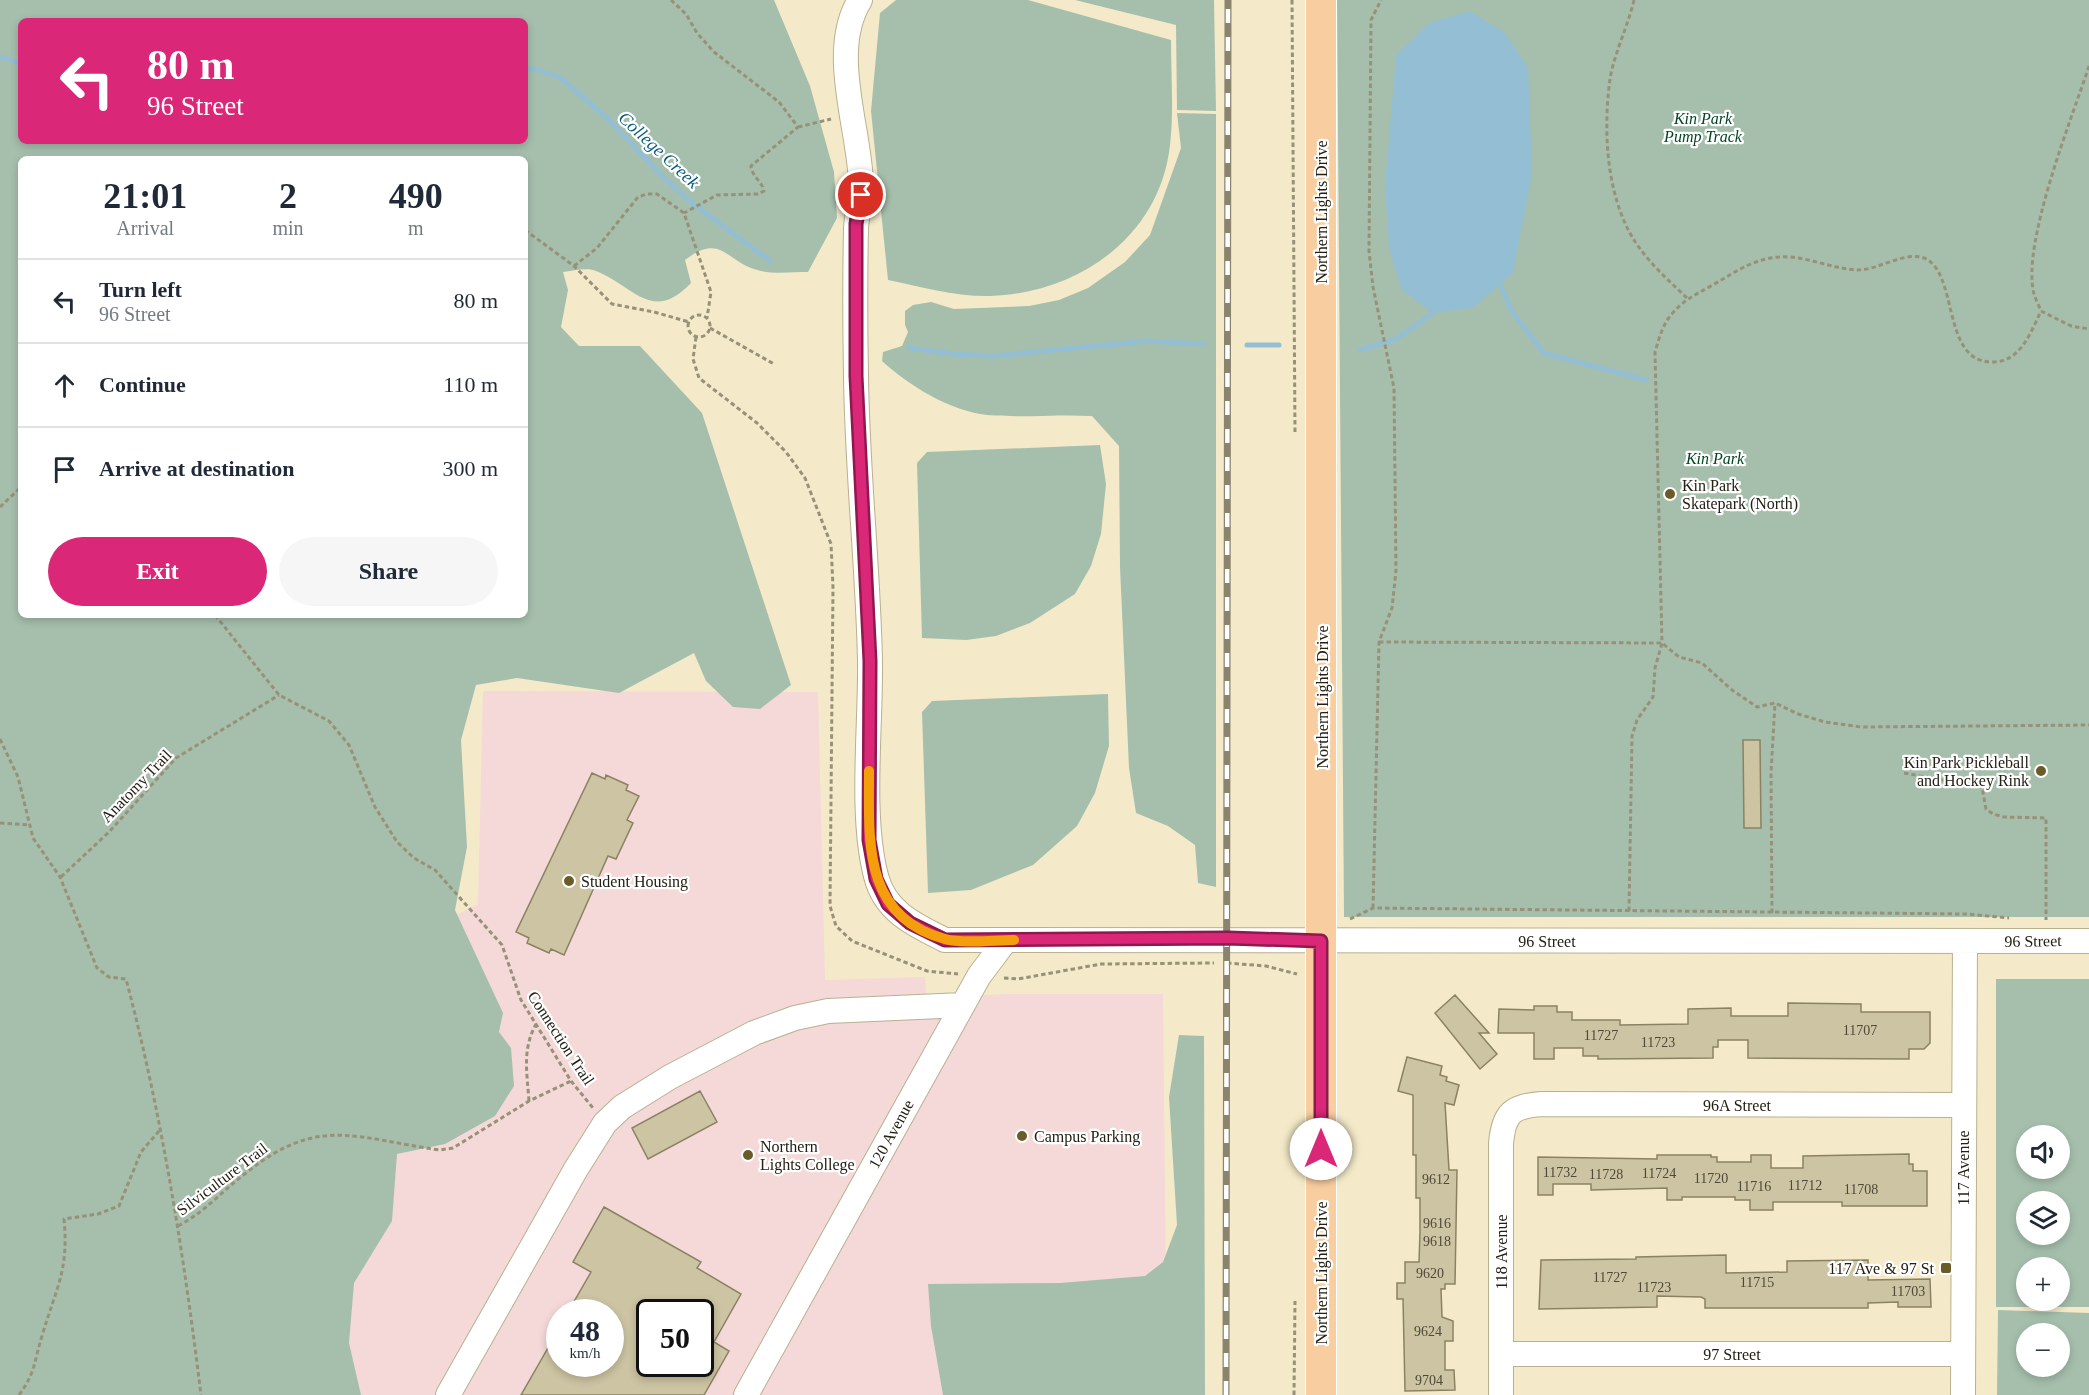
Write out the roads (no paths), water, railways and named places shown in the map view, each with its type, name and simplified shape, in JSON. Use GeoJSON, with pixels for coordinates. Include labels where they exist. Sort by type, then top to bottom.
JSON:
{"type":"FeatureCollection","features":[{"type":"Feature","properties":{"kind":"main road","name":"Northern Lights Drive"},"geometry":{"type":"LineString","coordinates":[[1321,0],[1332,932],[1321,1395]]}},
{"type":"Feature","properties":{"kind":"street","name":"96 Street"},"geometry":{"type":"LineString","coordinates":[[860,0],[849,32],[847,58],[851,115],[861,183],[856,224],[856,376],[870,661],[869,840],[876,879],[888,904],[910,923],[945,940],[1228,938],[1332,932],[1965,942],[2089,940]]}},
{"type":"Feature","properties":{"kind":"street","name":"120 Avenue"},"geometry":{"type":"LineString","coordinates":[[746,1395],[979,976],[1006,940]]}},
{"type":"Feature","properties":{"kind":"street","name":"117 Avenue"},"geometry":{"type":"LineString","coordinates":[[1964,1395],[1965,942]]}},
{"type":"Feature","properties":{"kind":"street"},"geometry":{"type":"LineString","coordinates":[[448,1395],[556,1202],[605,1123],[622,1107],[670,1077],[754,1033],[795,1018],[828,1011],[963,1005]]}},
{"type":"Feature","properties":{"kind":"street","name":"96A Street"},"geometry":{"type":"LineString","coordinates":[[1511,1111],[1526,1105],[1542,1104],[1964,1105]]}},
{"type":"Feature","properties":{"kind":"street","name":"118 Avenue"},"geometry":{"type":"LineString","coordinates":[[1501,1395],[1502,1143],[1503,1125],[1511,1111]]}},
{"type":"Feature","properties":{"kind":"street","name":"97 Street"},"geometry":{"type":"LineString","coordinates":[[1501,1354],[1963,1354]]}},
{"type":"Feature","properties":{"kind":"water"},"geometry":{"type":"Polygon","coordinates":[[[1470,11],[1505,33],[1528,68],[1532,172],[1513,273],[1473,308],[1433,313],[1402,290],[1389,248],[1385,186],[1396,55],[1430,23],[1470,11]]]}},
{"type":"Feature","properties":{"kind":"waterway","name":"College Creek"},"geometry":{"type":"LineString","coordinates":[[0,58],[18,63]]}},
{"type":"Feature","properties":{"kind":"waterway","name":"College Creek"},"geometry":{"type":"LineString","coordinates":[[528,70],[536,69],[561,78],[609,120],[663,177],[691,202],[770,261]]}},
{"type":"Feature","properties":{"kind":"waterway"},"geometry":{"type":"LineString","coordinates":[[1500,284],[1512,312],[1544,353],[1646,380]]}},
{"type":"Feature","properties":{"kind":"waterway"},"geometry":{"type":"LineString","coordinates":[[1360,350],[1396,339],[1433,313]]}},
{"type":"Feature","properties":{"kind":"waterway"},"geometry":{"type":"LineString","coordinates":[[909,348],[953,354],[994,356],[1147,341],[1204,344]]}},
{"type":"Feature","properties":{"kind":"waterway"},"geometry":{"type":"LineString","coordinates":[[1247,345],[1279,345]]}},
{"type":"Feature","properties":{"kind":"railway"},"geometry":{"type":"LineString","coordinates":[[1226,1395],[1228,0]]}},
{"type":"Feature","properties":{"kind":"place","name":"Kin Park Skatepark (North)"},"geometry":{"type":"Point","coordinates":[1670,494]}},
{"type":"Feature","properties":{"kind":"place","name":"Kin Park Pickleball and Hockey Rink"},"geometry":{"type":"Point","coordinates":[2041,771]}},
{"type":"Feature","properties":{"kind":"place","name":"Student Housing"},"geometry":{"type":"Point","coordinates":[569,881]}},
{"type":"Feature","properties":{"kind":"place","name":"Campus Parking"},"geometry":{"type":"Point","coordinates":[1022,1136]}},
{"type":"Feature","properties":{"kind":"place","name":"Northern Lights College"},"geometry":{"type":"Point","coordinates":[748,1155]}},
{"type":"Feature","properties":{"kind":"place","name":"117 Ave & 97 St"},"geometry":{"type":"Point","coordinates":[1946,1268]}},
{"type":"Feature","properties":{"kind":"park label","name":"Kin Park Pump Track"},"geometry":{"type":"Point","coordinates":[1703,127]}},
{"type":"Feature","properties":{"kind":"park label","name":"Kin Park"},"geometry":{"type":"Point","coordinates":[1715,458]}}]}
